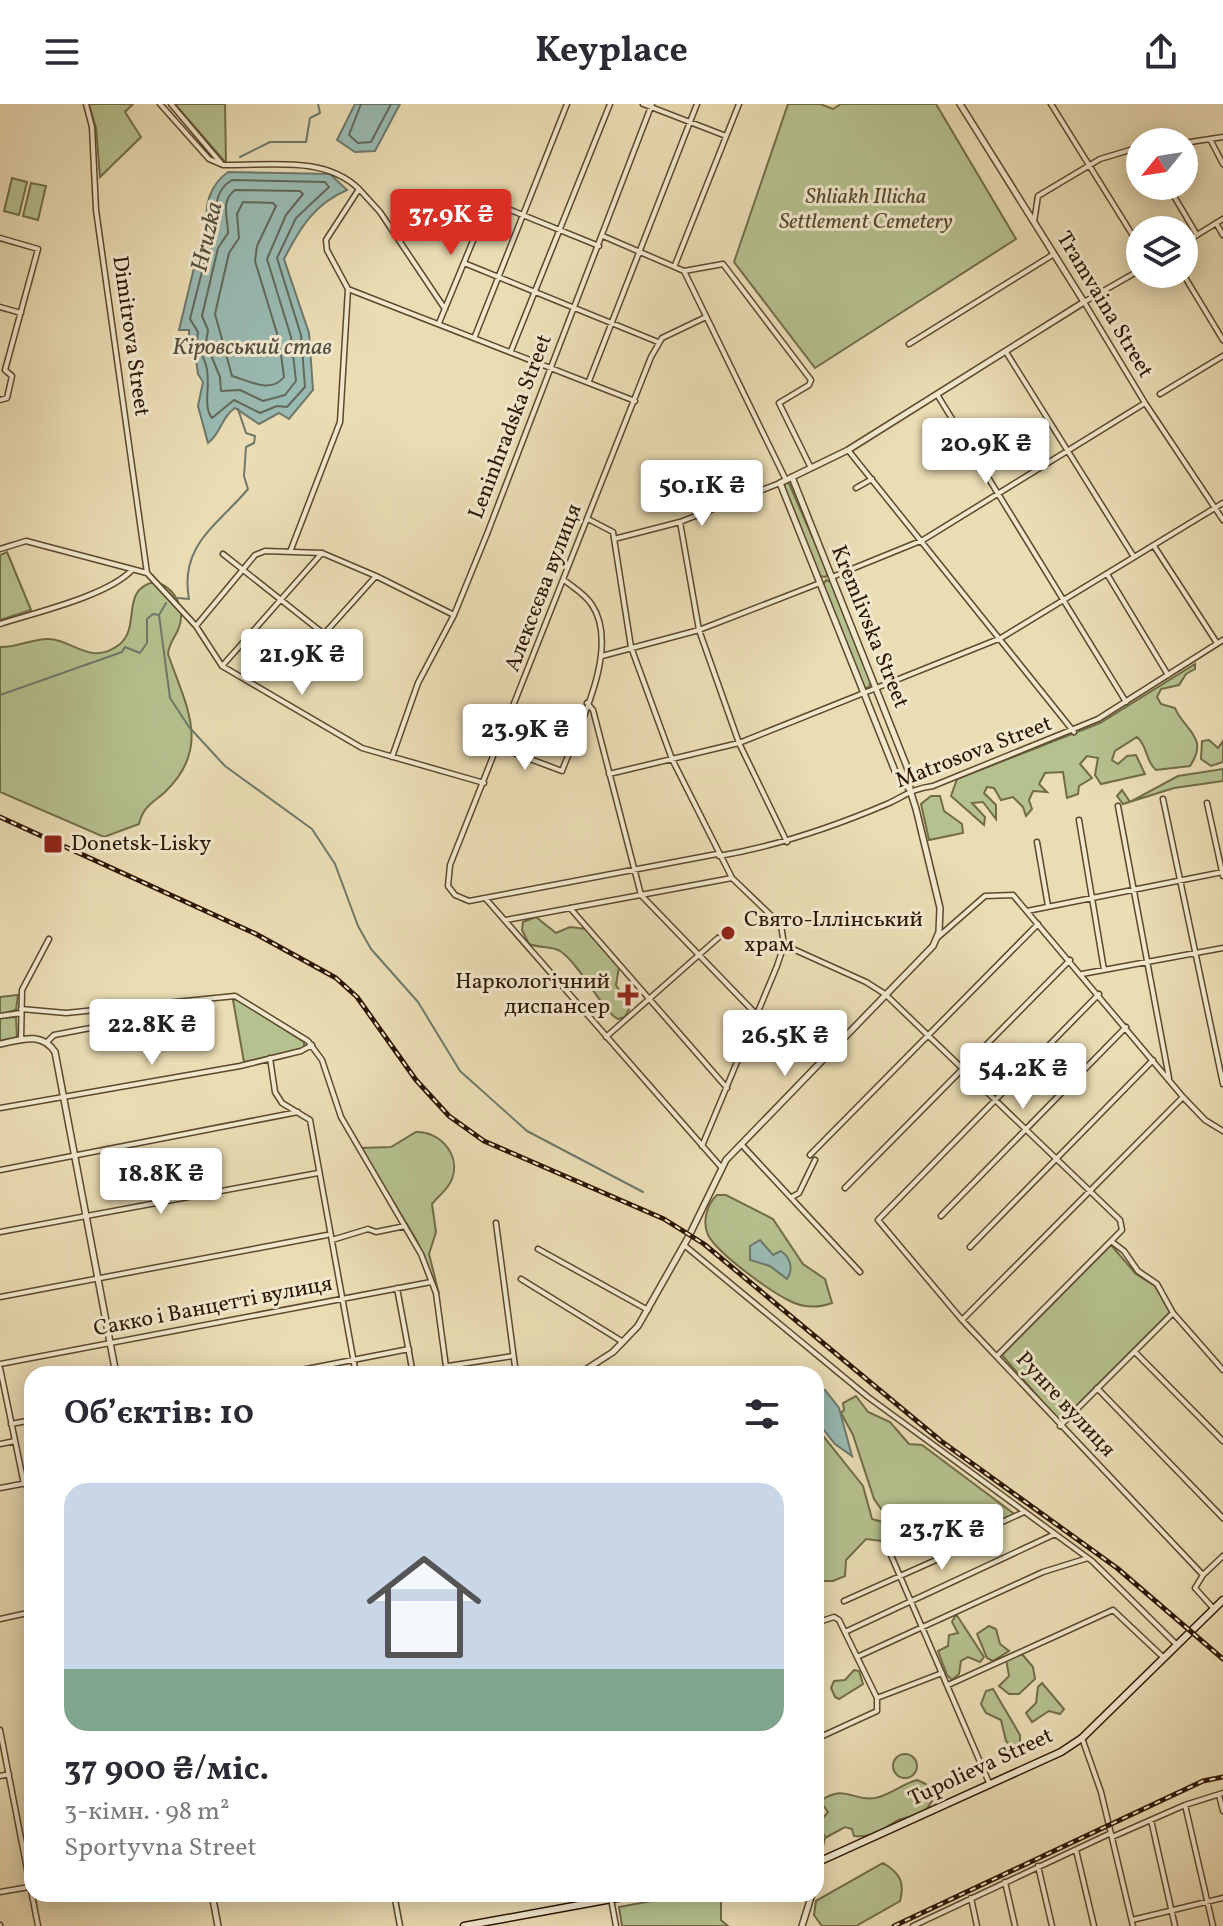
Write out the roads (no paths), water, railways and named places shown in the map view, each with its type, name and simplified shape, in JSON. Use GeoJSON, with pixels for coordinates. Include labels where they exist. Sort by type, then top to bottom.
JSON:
{"type":"FeatureCollection","features":[{"type":"Feature","properties":{"kind":"main road","name":"Tupolieva Street"},"geometry":{"type":"LineString","coordinates":[[824,1859],[1061,1752],[1082,1738],[1223,1600]]}},
{"type":"Feature","properties":{"kind":"main road"},"geometry":{"type":"LineString","coordinates":[[464,1926],[595,1902]]}},
{"type":"Feature","properties":{"kind":"street","name":"Dimitrova Street"},"geometry":{"type":"LineString","coordinates":[[86,104],[92,127],[96,210],[147,573]]}},
{"type":"Feature","properties":{"kind":"street"},"geometry":{"type":"LineString","coordinates":[[160,104],[209,159],[223,165],[326,167],[344,174],[380,212],[445,309]]}},
{"type":"Feature","properties":{"kind":"street"},"geometry":{"type":"LineString","coordinates":[[171,104],[223,165]]}},
{"type":"Feature","properties":{"kind":"street"},"geometry":{"type":"LineString","coordinates":[[475,337],[567,104]]}},
{"type":"Feature","properties":{"kind":"street"},"geometry":{"type":"LineString","coordinates":[[511,351],[610,104]]}},
{"type":"Feature","properties":{"kind":"street"},"geometry":{"type":"LineString","coordinates":[[643,104],[726,136]]}},
{"type":"Feature","properties":{"kind":"street"},"geometry":{"type":"LineString","coordinates":[[589,381],[697,104]]}},
{"type":"Feature","properties":{"kind":"street"},"geometry":{"type":"LineString","coordinates":[[675,266],[739,104]]}},
{"type":"Feature","properties":{"kind":"street","name":"Tramvaina Street"},"geometry":{"type":"LineString","coordinates":[[960,104],[1145,403],[1223,520]]}},
{"type":"Feature","properties":{"kind":"street"},"geometry":{"type":"LineString","coordinates":[[1051,104],[1126,224]]}},
{"type":"Feature","properties":{"kind":"street","name":"Leninhradska Street"},"geometry":{"type":"LineString","coordinates":[[392,757],[418,683],[454,615],[652,106]]}},
{"type":"Feature","properties":{"kind":"street"},"geometry":{"type":"LineString","coordinates":[[1198,141],[1223,137]]}},
{"type":"Feature","properties":{"kind":"street"},"geometry":{"type":"LineString","coordinates":[[1210,139],[1223,164]]}},
{"type":"Feature","properties":{"kind":"street"},"geometry":{"type":"LineString","coordinates":[[1034,222],[1038,196],[1089,164],[1126,152]]}},
{"type":"Feature","properties":{"kind":"street"},"geometry":{"type":"LineString","coordinates":[[290,552],[340,422],[348,289],[327,250],[326,240],[359,189]]}},
{"type":"Feature","properties":{"kind":"street"},"geometry":{"type":"LineString","coordinates":[[448,204],[470,195],[599,246]]}},
{"type":"Feature","properties":{"kind":"street"},"geometry":{"type":"LineString","coordinates":[[439,323],[489,202]]}},
{"type":"Feature","properties":{"kind":"street"},"geometry":{"type":"LineString","coordinates":[[1198,234],[1223,219]]}},
{"type":"Feature","properties":{"kind":"street"},"geometry":{"type":"LineString","coordinates":[[1216,223],[1223,235]]}},
{"type":"Feature","properties":{"kind":"street"},"geometry":{"type":"LineString","coordinates":[[603,236],[683,270],[723,264],[811,380],[809,385],[779,403],[811,468]]}},
{"type":"Feature","properties":{"kind":"street"},"geometry":{"type":"LineString","coordinates":[[0,238],[38,249],[3,369],[12,376],[7,398],[0,400]]}},
{"type":"Feature","properties":{"kind":"street"},"geometry":{"type":"LineString","coordinates":[[909,344],[1054,254]]}},
{"type":"Feature","properties":{"kind":"street"},"geometry":{"type":"LineString","coordinates":[[464,263],[659,342],[706,317]]}},
{"type":"Feature","properties":{"kind":"street","name":"Kremlivska Street"},"geometry":{"type":"LineString","coordinates":[[683,270],[832,577],[911,778],[910,790],[940,908],[934,943]]}},
{"type":"Feature","properties":{"kind":"street"},"geometry":{"type":"LineString","coordinates":[[614,539],[680,522],[848,450],[1126,278]]}},
{"type":"Feature","properties":{"kind":"street"},"geometry":{"type":"LineString","coordinates":[[1191,288],[1223,340]]}},
{"type":"Feature","properties":{"kind":"street"},"geometry":{"type":"LineString","coordinates":[[348,289],[635,401]]}},
{"type":"Feature","properties":{"kind":"street"},"geometry":{"type":"LineString","coordinates":[[0,307],[21,313]]}},
{"type":"Feature","properties":{"kind":"street","name":"Алексєєва вулиця"},"geometry":{"type":"LineString","coordinates":[[455,895],[448,886],[450,865],[659,342]]}},
{"type":"Feature","properties":{"kind":"street"},"geometry":{"type":"LineString","coordinates":[[1006,352],[1134,557]]}},
{"type":"Feature","properties":{"kind":"street"},"geometry":{"type":"LineString","coordinates":[[1160,394],[1223,356]]}},
{"type":"Feature","properties":{"kind":"street"},"geometry":{"type":"LineString","coordinates":[[938,396],[1126,702]]}},
{"type":"Feature","properties":{"kind":"street"},"geometry":{"type":"LineString","coordinates":[[832,577],[923,540],[1145,403]]}},
{"type":"Feature","properties":{"kind":"street"},"geometry":{"type":"LineString","coordinates":[[848,450],[1074,732]]}},
{"type":"Feature","properties":{"kind":"street","name":"Kremlivska Street"},"geometry":{"type":"LineString","coordinates":[[786,479],[820,583],[863,693],[895,771],[910,790]]}},
{"type":"Feature","properties":{"kind":"street"},"geometry":{"type":"LineString","coordinates":[[856,488],[872,479]]}},
{"type":"Feature","properties":{"kind":"street"},"geometry":{"type":"LineString","coordinates":[[609,774],[739,743],[1001,638],[1223,503]]}},
{"type":"Feature","properties":{"kind":"street"},"geometry":{"type":"LineString","coordinates":[[588,519],[613,532],[631,647],[672,759],[732,878],[781,925],[784,945],[702,1146]]}},
{"type":"Feature","properties":{"kind":"street"},"geometry":{"type":"LineString","coordinates":[[680,522],[699,630],[739,743],[787,842]]}},
{"type":"Feature","properties":{"kind":"street"},"geometry":{"type":"LineString","coordinates":[[0,549],[26,541],[147,573],[196,626],[222,666],[362,748],[484,783]]}},
{"type":"Feature","properties":{"kind":"street"},"geometry":{"type":"LineString","coordinates":[[1154,546],[1217,643]]}},
{"type":"Feature","properties":{"kind":"street"},"geometry":{"type":"LineString","coordinates":[[196,626],[243,568],[258,552],[265,551],[322,553],[454,615]]}},
{"type":"Feature","properties":{"kind":"street"},"geometry":{"type":"LineString","coordinates":[[222,666],[322,553]]}},
{"type":"Feature","properties":{"kind":"street"},"geometry":{"type":"LineString","coordinates":[[223,554],[324,634],[376,576]]}},
{"type":"Feature","properties":{"kind":"street"},"geometry":{"type":"LineString","coordinates":[[0,624],[89,596],[121,581],[132,569]]}},
{"type":"Feature","properties":{"kind":"street"},"geometry":{"type":"LineString","coordinates":[[1107,574],[1168,675]]}},
{"type":"Feature","properties":{"kind":"street"},"geometry":{"type":"LineString","coordinates":[[498,747],[562,771],[602,656],[599,618],[582,594],[564,580]]}},
{"type":"Feature","properties":{"kind":"street"},"geometry":{"type":"LineString","coordinates":[[602,656],[699,630],[820,583]]}},
{"type":"Feature","properties":{"kind":"street","name":"Matrosova Street"},"geometry":{"type":"LineString","coordinates":[[455,895],[469,901],[486,899],[787,842],[890,803],[910,790],[933,786],[1074,732],[1223,640]]}},
{"type":"Feature","properties":{"kind":"street"},"geometry":{"type":"LineString","coordinates":[[587,703],[593,710],[641,895],[755,1013]]}},
{"type":"Feature","properties":{"kind":"street"},"geometry":{"type":"LineString","coordinates":[[1163,799],[1223,1084]]}},
{"type":"Feature","properties":{"kind":"street"},"geometry":{"type":"LineString","coordinates":[[1027,911],[1223,874],[1207,803]]}},
{"type":"Feature","properties":{"kind":"street"},"geometry":{"type":"LineString","coordinates":[[1118,806],[1170,1081]]}},
{"type":"Feature","properties":{"kind":"street"},"geometry":{"type":"LineString","coordinates":[[1079,820],[1104,970]]}},
{"type":"Feature","properties":{"kind":"street"},"geometry":{"type":"LineString","coordinates":[[1037,842],[1048,906]]}},
{"type":"Feature","properties":{"kind":"street"},"geometry":{"type":"LineString","coordinates":[[505,920],[732,878]]}},
{"type":"Feature","properties":{"kind":"street"},"geometry":{"type":"LineString","coordinates":[[590,1366],[623,1342],[648,1310],[684,1245],[721,1167],[934,943],[985,896],[1013,895],[1183,1097],[1205,1120],[1223,1131]]}},
{"type":"Feature","properties":{"kind":"street"},"geometry":{"type":"LineString","coordinates":[[486,899],[721,1167]]}},
{"type":"Feature","properties":{"kind":"street"},"geometry":{"type":"LineString","coordinates":[[570,908],[727,1088]]}},
{"type":"Feature","properties":{"kind":"street"},"geometry":{"type":"LineString","coordinates":[[810,1155],[1038,924]]}},
{"type":"Feature","properties":{"kind":"street"},"geometry":{"type":"LineString","coordinates":[[606,1037],[718,938]]}},
{"type":"Feature","properties":{"kind":"street"},"geometry":{"type":"LineString","coordinates":[[21,1040],[22,990],[49,939]]}},
{"type":"Feature","properties":{"kind":"street"},"geometry":{"type":"LineString","coordinates":[[784,945],[866,982],[885,994],[1120,1220],[1122,1230],[997,1356]]}},
{"type":"Feature","properties":{"kind":"street"},"geometry":{"type":"LineString","coordinates":[[1082,974],[1223,948]]}},
{"type":"Feature","properties":{"kind":"street"},"geometry":{"type":"LineString","coordinates":[[845,1188],[1070,960]]}},
{"type":"Feature","properties":{"kind":"street"},"geometry":{"type":"LineString","coordinates":[[994,1098],[1099,994]]}},
{"type":"Feature","properties":{"kind":"street"},"geometry":{"type":"LineString","coordinates":[[0,1016],[21,1011],[66,1013],[235,996],[312,1045],[322,1060],[341,1117],[405,1226],[436,1293],[448,1366],[513,1356]]}},
{"type":"Feature","properties":{"kind":"street"},"geometry":{"type":"LineString","coordinates":[[47,1042],[54,1035],[163,1014],[170,1017]]}},
{"type":"Feature","properties":{"kind":"street"},"geometry":{"type":"LineString","coordinates":[[941,1216],[1126,1027]]}},
{"type":"Feature","properties":{"kind":"street"},"geometry":{"type":"LineString","coordinates":[[0,1044],[36,1038],[47,1042],[55,1052],[114,1366]]}},
{"type":"Feature","properties":{"kind":"street"},"geometry":{"type":"LineString","coordinates":[[0,1108],[240,1066],[301,1051],[312,1045]]}},
{"type":"Feature","properties":{"kind":"street"},"geometry":{"type":"LineString","coordinates":[[270,1058],[275,1092],[282,1103],[310,1120],[354,1366]]}},
{"type":"Feature","properties":{"kind":"street"},"geometry":{"type":"LineString","coordinates":[[970,1247],[1153,1060]]}},
{"type":"Feature","properties":{"kind":"street"},"geometry":{"type":"LineString","coordinates":[[962,1320],[1183,1097]]}},
{"type":"Feature","properties":{"kind":"street","name":"Рунге вулиця"},"geometry":{"type":"LineString","coordinates":[[994,1098],[878,1220],[962,1320],[1203,1575],[1195,1588],[1214,1609]]}},
{"type":"Feature","properties":{"kind":"street"},"geometry":{"type":"LineString","coordinates":[[0,1170],[298,1112]]}},
{"type":"Feature","properties":{"kind":"street"},"geometry":{"type":"LineString","coordinates":[[741,1144],[860,1272]]}},
{"type":"Feature","properties":{"kind":"street"},"geometry":{"type":"LineString","coordinates":[[792,1197],[799,1193],[815,1160]]}},
{"type":"Feature","properties":{"kind":"street"},"geometry":{"type":"LineString","coordinates":[[0,1232],[318,1173]]}},
{"type":"Feature","properties":{"kind":"street"},"geometry":{"type":"LineString","coordinates":[[496,1223],[515,1366]]}},
{"type":"Feature","properties":{"kind":"street"},"geometry":{"type":"LineString","coordinates":[[0,1297],[368,1229],[376,1232],[405,1226]]}},
{"type":"Feature","properties":{"kind":"street"},"geometry":{"type":"LineString","coordinates":[[1111,1241],[1124,1251],[1138,1271],[1157,1284],[1173,1313],[1222,1366]]}},
{"type":"Feature","properties":{"kind":"street"},"geometry":{"type":"LineString","coordinates":[[684,1245],[868,1397],[1088,1558],[1177,1645]]}},
{"type":"Feature","properties":{"kind":"street"},"geometry":{"type":"LineString","coordinates":[[538,1249],[648,1310]]}},
{"type":"Feature","properties":{"kind":"street"},"geometry":{"type":"LineString","coordinates":[[521,1279],[623,1342]]}},
{"type":"Feature","properties":{"kind":"street","name":"Сакко і Ванцетті вулиця"},"geometry":{"type":"LineString","coordinates":[[0,1366],[110,1342],[431,1282]]}},
{"type":"Feature","properties":{"kind":"street"},"geometry":{"type":"LineString","coordinates":[[397,1288],[412,1366]]}},
{"type":"Feature","properties":{"kind":"street"},"geometry":{"type":"LineString","coordinates":[[1060,1426],[1173,1313]]}},
{"type":"Feature","properties":{"kind":"street"},"geometry":{"type":"LineString","coordinates":[[322,1366],[409,1349]]}},
{"type":"Feature","properties":{"kind":"street"},"geometry":{"type":"LineString","coordinates":[[1135,1351],[1223,1441]]}},
{"type":"Feature","properties":{"kind":"street"},"geometry":{"type":"LineString","coordinates":[[0,1366],[24,1484],[0,1488]]}},
{"type":"Feature","properties":{"kind":"street"},"geometry":{"type":"LineString","coordinates":[[1097,1388],[1223,1518]]}},
{"type":"Feature","properties":{"kind":"street"},"geometry":{"type":"LineString","coordinates":[[0,1404],[7,1403]]}},
{"type":"Feature","properties":{"kind":"street"},"geometry":{"type":"LineString","coordinates":[[11,1424],[24,1422]]}},
{"type":"Feature","properties":{"kind":"street"},"geometry":{"type":"LineString","coordinates":[[0,1444],[15,1441]]}},
{"type":"Feature","properties":{"kind":"street"},"geometry":{"type":"LineString","coordinates":[[844,1601],[900,1576],[1024,1512]]}},
{"type":"Feature","properties":{"kind":"street"},"geometry":{"type":"LineString","coordinates":[[845,1632],[1055,1534]]}},
{"type":"Feature","properties":{"kind":"street"},"geometry":{"type":"LineString","coordinates":[[890,1553],[990,1785]]}},
{"type":"Feature","properties":{"kind":"street"},"geometry":{"type":"LineString","coordinates":[[1203,1575],[1223,1556]]}},
{"type":"Feature","properties":{"kind":"street"},"geometry":{"type":"LineString","coordinates":[[857,1657],[1043,1572],[1088,1558]]}},
{"type":"Feature","properties":{"kind":"street"},"geometry":{"type":"LineString","coordinates":[[948,1685],[1113,1610],[1164,1658]]}},
{"type":"Feature","properties":{"kind":"street"},"geometry":{"type":"LineString","coordinates":[[0,1619],[24,1614]]}},
{"type":"Feature","properties":{"kind":"street"},"geometry":{"type":"LineString","coordinates":[[824,1620],[834,1617],[845,1632],[877,1698],[877,1711],[824,1735]]}},
{"type":"Feature","properties":{"kind":"street"},"geometry":{"type":"LineString","coordinates":[[877,1698],[942,1673]]}},
{"type":"Feature","properties":{"kind":"street"},"geometry":{"type":"LineString","coordinates":[[0,1730],[24,1855]]}},
{"type":"Feature","properties":{"kind":"street"},"geometry":{"type":"LineString","coordinates":[[1082,1738],[1087,1745],[1112,1835],[1132,1923],[1223,1898]]}},
{"type":"Feature","properties":{"kind":"street"},"geometry":{"type":"LineString","coordinates":[[0,1776],[9,1774]]}},
{"type":"Feature","properties":{"kind":"street"},"geometry":{"type":"LineString","coordinates":[[913,1926],[1004,1881],[1185,1805],[1221,1794],[1223,1811]]}},
{"type":"Feature","properties":{"kind":"street"},"geometry":{"type":"LineString","coordinates":[[1185,1805],[1213,1926]]}},
{"type":"Feature","properties":{"kind":"street"},"geometry":{"type":"LineString","coordinates":[[1151,1820],[1175,1926]]}},
{"type":"Feature","properties":{"kind":"street"},"geometry":{"type":"LineString","coordinates":[[1076,1850],[1094,1926]]}},
{"type":"Feature","properties":{"kind":"street"},"geometry":{"type":"LineString","coordinates":[[1038,1866],[1052,1926]]}},
{"type":"Feature","properties":{"kind":"street"},"geometry":{"type":"LineString","coordinates":[[1004,1881],[1015,1926]]}},
{"type":"Feature","properties":{"kind":"street"},"geometry":{"type":"LineString","coordinates":[[0,1892],[24,1888]]}},
{"type":"Feature","properties":{"kind":"street"},"geometry":{"type":"LineString","coordinates":[[971,1898],[977,1926]]}},
{"type":"Feature","properties":{"kind":"street"},"geometry":{"type":"LineString","coordinates":[[33,1902],[38,1926]]}},
{"type":"Feature","properties":{"kind":"street"},"geometry":{"type":"LineString","coordinates":[[214,1902],[218,1926]]}},
{"type":"Feature","properties":{"kind":"street"},"geometry":{"type":"LineString","coordinates":[[396,1902],[400,1926]]}},
{"type":"Feature","properties":{"kind":"street"},"geometry":{"type":"LineString","coordinates":[[612,1902],[616,1926]]}},
{"type":"Feature","properties":{"kind":"street"},"geometry":{"type":"LineString","coordinates":[[802,1926],[810,1902]]}},
{"type":"Feature","properties":{"kind":"street"},"geometry":{"type":"LineString","coordinates":[[935,1915],[937,1926]]}},
{"type":"Feature","properties":{"kind":"water"},"geometry":{"type":"Polygon","coordinates":[[[355,104],[400,104],[375,151],[355,152],[337,140],[355,104]]]}},
{"type":"Feature","properties":{"kind":"water","name":"Кіровський став"},"geometry":{"type":"Polygon","coordinates":[[[228,172],[330,174],[347,190],[325,202],[309,218],[284,259],[309,333],[313,390],[289,419],[279,413],[259,424],[235,408],[208,443],[198,406],[203,382],[198,374],[196,359],[189,353],[189,330],[179,330],[201,239],[210,229],[207,221],[209,197],[228,172]]]}},
{"type":"Feature","properties":{"kind":"water"},"geometry":{"type":"Polygon","coordinates":[[[760,1240],[773,1255],[781,1251],[787,1256],[791,1267],[787,1279],[770,1266],[750,1260],[750,1246],[760,1240]]]}},
{"type":"Feature","properties":{"kind":"water"},"geometry":{"type":"Polygon","coordinates":[[[824,1390],[839,1408],[852,1456],[835,1444],[824,1430],[824,1390]]]}},
{"type":"Feature","properties":{"kind":"waterway","name":"Hruzka"},"geometry":{"type":"LineString","coordinates":[[240,157],[270,142],[306,142],[310,118],[320,113],[318,104]]}},
{"type":"Feature","properties":{"kind":"waterway","name":"Hruzka"},"geometry":{"type":"LineString","coordinates":[[178,598],[189,599],[187,580],[195,550],[248,489],[244,476],[246,447],[254,443],[255,436],[246,433],[238,409]]}},
{"type":"Feature","properties":{"kind":"waterway","name":"Hruzka"},"geometry":{"type":"LineString","coordinates":[[0,695],[122,652],[125,647],[140,653],[147,643],[147,619],[153,614],[159,615],[166,603]]}},
{"type":"Feature","properties":{"kind":"waterway"},"geometry":{"type":"LineString","coordinates":[[159,615],[170,698],[189,727],[225,766],[312,829],[335,864],[358,926],[371,949],[418,1002],[460,1071],[527,1131],[643,1192]]}},
{"type":"Feature","properties":{"kind":"railway"},"geometry":{"type":"LineString","coordinates":[[0,817],[256,934],[336,978],[357,997],[416,1080],[449,1116],[484,1141],[664,1219],[704,1244],[941,1441],[1117,1568],[1223,1659]]}},
{"type":"Feature","properties":{"kind":"railway"},"geometry":{"type":"LineString","coordinates":[[894,1926],[1203,1781],[1223,1777]]}},
{"type":"Feature","properties":{"kind":"place","name":"Donetsk-Lisky"},"geometry":{"type":"Point","coordinates":[53,844]}},
{"type":"Feature","properties":{"kind":"place","name":"Свято-Іллінський храм"},"geometry":{"type":"Point","coordinates":[728,933]}},
{"type":"Feature","properties":{"kind":"place","name":"Наркологічний диспансер"},"geometry":{"type":"Point","coordinates":[628,995]}},
{"type":"Feature","properties":{"kind":"park label","name":"Shliakh Illicha Settlement Cemetery"},"geometry":{"type":"Point","coordinates":[866,210]}}]}
